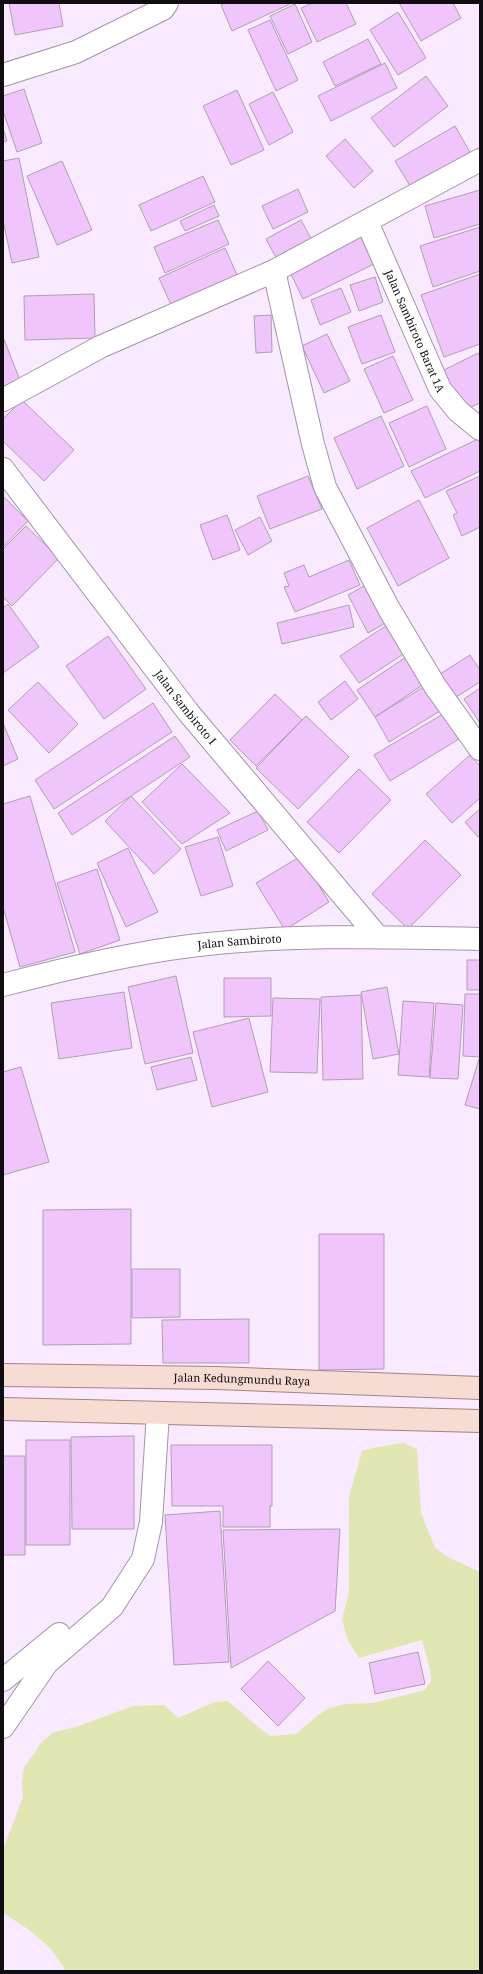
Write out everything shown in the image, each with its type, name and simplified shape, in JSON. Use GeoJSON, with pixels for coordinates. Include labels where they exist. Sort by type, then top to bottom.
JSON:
{"type":"FeatureCollection","features":[{"type":"Feature","properties":{"kind":"main road","name":"Jalan Kedungmundu Raya"},"geometry":{"type":"LineString","coordinates":[[3,1375],[217,1378],[480,1388]]}},
{"type":"Feature","properties":{"kind":"main road"},"geometry":{"type":"LineString","coordinates":[[3,1410],[480,1421]]}},
{"type":"Feature","properties":{"kind":"street"},"geometry":{"type":"LineString","coordinates":[[3,75],[76,52],[162,10],[167,3]]}},
{"type":"Feature","properties":{"kind":"street"},"geometry":{"type":"LineString","coordinates":[[3,400],[100,347],[274,271],[480,160]]}},
{"type":"Feature","properties":{"kind":"street","name":"Jalan Sambiroto Barat 1A"},"geometry":{"type":"LineString","coordinates":[[367,222],[440,389],[458,411],[480,429]]}},
{"type":"Feature","properties":{"kind":"street"},"geometry":{"type":"LineString","coordinates":[[274,271],[313,444],[325,487],[389,609],[435,686],[480,749]]}},
{"type":"Feature","properties":{"kind":"street","name":"Jalan Sambiroto I"},"geometry":{"type":"LineString","coordinates":[[3,469],[188,712],[378,937]]}},
{"type":"Feature","properties":{"kind":"street","name":"Jalan Sambiroto"},"geometry":{"type":"LineString","coordinates":[[3,985],[77,966],[189,946],[282,938],[378,937],[480,939]]}},
{"type":"Feature","properties":{"kind":"street"},"geometry":{"type":"LineString","coordinates":[[3,1680],[114,1586],[136,1552],[140,1528],[150,1413]]}},
{"type":"Feature","properties":{"kind":"street"},"geometry":{"type":"LineString","coordinates":[[3,1727],[47,1663],[112,1607],[143,1559],[151,1522],[150,1413]]}},
{"type":"Feature","properties":{"kind":"green space"},"geometry":{"type":"Polygon","coordinates":[[[404,1443],[417,1449],[421,1513],[435,1548],[448,1557],[480,1572],[480,1971],[66,1971],[51,1949],[28,1929],[3,1913],[3,1850],[23,1797],[22,1782],[24,1768],[41,1743],[52,1733],[82,1725],[133,1706],[164,1705],[178,1718],[215,1702],[228,1701],[258,1727],[271,1736],[296,1734],[318,1715],[330,1708],[344,1704],[373,1703],[425,1690],[431,1681],[431,1673],[422,1640],[359,1658],[348,1641],[342,1619],[349,1593],[349,1496],[362,1451],[404,1443]]]}},
{"type":"Feature","properties":{"kind":"building"},"geometry":{"type":"Polygon","coordinates":[[[9,3],[59,3],[63,26],[15,35],[9,3]]]}},
{"type":"Feature","properties":{"kind":"building"},"geometry":{"type":"Polygon","coordinates":[[[225,3],[290,4],[232,31],[221,5],[225,3]]]}},
{"type":"Feature","properties":{"kind":"building"},"geometry":{"type":"Polygon","coordinates":[[[313,3],[346,3],[356,24],[317,42],[301,8],[313,3]]]}},
{"type":"Feature","properties":{"kind":"building"},"geometry":{"type":"Polygon","coordinates":[[[399,3],[453,3],[461,18],[421,41],[399,3]]]}},
{"type":"Feature","properties":{"kind":"building"},"geometry":{"type":"Polygon","coordinates":[[[295,4],[312,42],[288,54],[270,16],[295,4]]]}},
{"type":"Feature","properties":{"kind":"building"},"geometry":{"type":"Polygon","coordinates":[[[398,12],[426,58],[398,75],[370,30],[398,12]]]}},
{"type":"Feature","properties":{"kind":"building"},"geometry":{"type":"Polygon","coordinates":[[[270,20],[298,80],[276,91],[248,30],[270,20]]]}},
{"type":"Feature","properties":{"kind":"building"},"geometry":{"type":"Polygon","coordinates":[[[368,39],[381,64],[335,86],[323,62],[368,39]]]}},
{"type":"Feature","properties":{"kind":"building"},"geometry":{"type":"Polygon","coordinates":[[[385,63],[397,88],[331,121],[318,96],[385,63]]]}},
{"type":"Feature","properties":{"kind":"building"},"geometry":{"type":"Polygon","coordinates":[[[426,76],[448,106],[394,147],[371,118],[426,76]]]}},
{"type":"Feature","properties":{"kind":"building"},"geometry":{"type":"Polygon","coordinates":[[[24,89],[42,143],[17,152],[3,111],[3,96],[24,89]]]}},
{"type":"Feature","properties":{"kind":"building"},"geometry":{"type":"Polygon","coordinates":[[[237,90],[264,150],[231,165],[203,106],[237,90]]]}},
{"type":"Feature","properties":{"kind":"building"},"geometry":{"type":"Polygon","coordinates":[[[273,92],[293,132],[269,145],[249,104],[273,92]]]}},
{"type":"Feature","properties":{"kind":"building"},"geometry":{"type":"Polygon","coordinates":[[[455,126],[471,154],[412,189],[395,161],[455,126]]]}},
{"type":"Feature","properties":{"kind":"building"},"geometry":{"type":"Polygon","coordinates":[[[3,128],[7,141],[3,142],[3,128]]]}},
{"type":"Feature","properties":{"kind":"building"},"geometry":{"type":"Polygon","coordinates":[[[345,139],[373,171],[354,188],[326,156],[345,139]]]}},
{"type":"Feature","properties":{"kind":"building"},"geometry":{"type":"Polygon","coordinates":[[[19,158],[39,257],[12,263],[3,220],[3,161],[19,158]]]}},
{"type":"Feature","properties":{"kind":"building"},"geometry":{"type":"Polygon","coordinates":[[[62,161],[92,230],[57,245],[27,176],[62,161]]]}},
{"type":"Feature","properties":{"kind":"building"},"geometry":{"type":"Polygon","coordinates":[[[203,176],[215,202],[151,231],[139,205],[203,176]]]}},
{"type":"Feature","properties":{"kind":"building"},"geometry":{"type":"Polygon","coordinates":[[[298,189],[308,212],[273,229],[262,206],[298,189]]]}},
{"type":"Feature","properties":{"kind":"building"},"geometry":{"type":"Polygon","coordinates":[[[480,190],[480,224],[434,238],[425,206],[480,190]]]}},
{"type":"Feature","properties":{"kind":"building"},"geometry":{"type":"Polygon","coordinates":[[[214,205],[219,216],[185,231],[180,221],[214,205]]]}},
{"type":"Feature","properties":{"kind":"building"},"geometry":{"type":"Polygon","coordinates":[[[218,220],[229,244],[165,273],[154,247],[218,220]]]}},
{"type":"Feature","properties":{"kind":"building"},"geometry":{"type":"Polygon","coordinates":[[[301,220],[315,246],[280,265],[266,239],[301,220]]]}},
{"type":"Feature","properties":{"kind":"building"},"geometry":{"type":"Polygon","coordinates":[[[480,227],[480,271],[433,287],[420,246],[480,227]]]}},
{"type":"Feature","properties":{"kind":"building"},"geometry":{"type":"Polygon","coordinates":[[[359,233],[374,264],[303,299],[288,268],[359,233]]]}},
{"type":"Feature","properties":{"kind":"building"},"geometry":{"type":"Polygon","coordinates":[[[225,248],[238,277],[172,307],[159,278],[225,248]]]}},
{"type":"Feature","properties":{"kind":"building"},"geometry":{"type":"Polygon","coordinates":[[[480,274],[480,344],[444,357],[421,295],[480,274]]]}},
{"type":"Feature","properties":{"kind":"building"},"geometry":{"type":"Polygon","coordinates":[[[375,277],[383,302],[359,311],[350,285],[375,277]]]}},
{"type":"Feature","properties":{"kind":"building"},"geometry":{"type":"Polygon","coordinates":[[[341,288],[351,312],[320,325],[311,300],[341,288]]]}},
{"type":"Feature","properties":{"kind":"building"},"geometry":{"type":"Polygon","coordinates":[[[94,294],[95,338],[25,340],[24,296],[94,294]]]}},
{"type":"Feature","properties":{"kind":"building"},"geometry":{"type":"Polygon","coordinates":[[[271,315],[272,352],[256,353],[254,316],[271,315]]]}},
{"type":"Feature","properties":{"kind":"building"},"geometry":{"type":"Polygon","coordinates":[[[381,315],[395,352],[362,364],[348,327],[381,315]]]}},
{"type":"Feature","properties":{"kind":"building"},"geometry":{"type":"Polygon","coordinates":[[[327,334],[350,381],[324,393],[302,346],[327,334]]]}},
{"type":"Feature","properties":{"kind":"building"},"geometry":{"type":"Polygon","coordinates":[[[3,337],[20,380],[3,387],[3,337]]]}},
{"type":"Feature","properties":{"kind":"building"},"geometry":{"type":"Polygon","coordinates":[[[478,353],[480,357],[480,403],[460,412],[440,372],[478,353]]]}},
{"type":"Feature","properties":{"kind":"building"},"geometry":{"type":"Polygon","coordinates":[[[393,356],[413,400],[384,413],[364,369],[393,356]]]}},
{"type":"Feature","properties":{"kind":"building"},"geometry":{"type":"Polygon","coordinates":[[[22,400],[74,450],[44,481],[3,441],[3,419],[22,400]]]}},
{"type":"Feature","properties":{"kind":"building"},"geometry":{"type":"Polygon","coordinates":[[[427,406],[446,449],[409,467],[389,423],[427,406]]]}},
{"type":"Feature","properties":{"kind":"building"},"geometry":{"type":"Polygon","coordinates":[[[381,416],[404,466],[357,489],[334,438],[381,416]]]}},
{"type":"Feature","properties":{"kind":"building"},"geometry":{"type":"Polygon","coordinates":[[[478,439],[480,443],[480,471],[425,498],[411,471],[478,439]]]}},
{"type":"Feature","properties":{"kind":"building"},"geometry":{"type":"Polygon","coordinates":[[[308,476],[322,509],[270,529],[257,496],[308,476]]]}},
{"type":"Feature","properties":{"kind":"building"},"geometry":{"type":"Polygon","coordinates":[[[480,476],[480,527],[462,536],[453,515],[457,513],[446,491],[480,476]]]}},
{"type":"Feature","properties":{"kind":"building"},"geometry":{"type":"Polygon","coordinates":[[[3,496],[28,521],[3,547],[3,496]]]}},
{"type":"Feature","properties":{"kind":"building"},"geometry":{"type":"Polygon","coordinates":[[[419,500],[449,558],[398,586],[367,528],[419,500]]]}},
{"type":"Feature","properties":{"kind":"building"},"geometry":{"type":"Polygon","coordinates":[[[227,515],[240,550],[213,560],[200,525],[227,515]]]}},
{"type":"Feature","properties":{"kind":"building"},"geometry":{"type":"Polygon","coordinates":[[[260,517],[272,541],[248,555],[235,530],[260,517]]]}},
{"type":"Feature","properties":{"kind":"building"},"geometry":{"type":"Polygon","coordinates":[[[26,526],[59,558],[12,606],[3,597],[3,549],[26,526]]]}},
{"type":"Feature","properties":{"kind":"building"},"geometry":{"type":"Polygon","coordinates":[[[349,560],[360,585],[295,612],[284,587],[289,586],[284,573],[304,565],[309,577],[349,560]]]}},
{"type":"Feature","properties":{"kind":"building"},"geometry":{"type":"Polygon","coordinates":[[[369,583],[389,621],[368,633],[348,595],[369,583]]]}},
{"type":"Feature","properties":{"kind":"building"},"geometry":{"type":"Polygon","coordinates":[[[8,604],[39,647],[3,673],[3,608],[8,604]]]}},
{"type":"Feature","properties":{"kind":"building"},"geometry":{"type":"Polygon","coordinates":[[[349,605],[354,627],[282,644],[277,623],[349,605]]]}},
{"type":"Feature","properties":{"kind":"building"},"geometry":{"type":"Polygon","coordinates":[[[387,625],[405,653],[359,683],[340,656],[387,625]]]}},
{"type":"Feature","properties":{"kind":"building"},"geometry":{"type":"Polygon","coordinates":[[[108,636],[146,689],[104,719],[66,666],[108,636]]]}},
{"type":"Feature","properties":{"kind":"building"},"geometry":{"type":"Polygon","coordinates":[[[409,655],[427,682],[375,717],[357,690],[409,655]]]}},
{"type":"Feature","properties":{"kind":"building"},"geometry":{"type":"Polygon","coordinates":[[[470,655],[480,670],[480,682],[456,697],[440,674],[470,655]]]}},
{"type":"Feature","properties":{"kind":"building"},"geometry":{"type":"Polygon","coordinates":[[[345,681],[358,699],[331,720],[318,702],[345,681]]]}},
{"type":"Feature","properties":{"kind":"building"},"geometry":{"type":"Polygon","coordinates":[[[38,682],[78,724],[49,753],[8,710],[38,682]]]}},
{"type":"Feature","properties":{"kind":"building"},"geometry":{"type":"Polygon","coordinates":[[[430,683],[445,708],[389,742],[375,717],[430,683]]]}},
{"type":"Feature","properties":{"kind":"building"},"geometry":{"type":"Polygon","coordinates":[[[480,688],[480,723],[464,699],[480,688]]]}},
{"type":"Feature","properties":{"kind":"building"},"geometry":{"type":"Polygon","coordinates":[[[275,694],[302,720],[256,766],[230,740],[275,694]]]}},
{"type":"Feature","properties":{"kind":"building"},"geometry":{"type":"Polygon","coordinates":[[[153,703],[172,732],[54,809],[35,780],[153,703]]]}},
{"type":"Feature","properties":{"kind":"building"},"geometry":{"type":"Polygon","coordinates":[[[443,714],[459,739],[390,781],[374,755],[443,714]]]}},
{"type":"Feature","properties":{"kind":"building"},"geometry":{"type":"Polygon","coordinates":[[[306,716],[349,757],[298,809],[256,768],[306,716]]]}},
{"type":"Feature","properties":{"kind":"building"},"geometry":{"type":"Polygon","coordinates":[[[3,723],[18,759],[3,766],[3,723]]]}},
{"type":"Feature","properties":{"kind":"building"},"geometry":{"type":"Polygon","coordinates":[[[175,736],[190,757],[72,835],[58,813],[175,736]]]}},
{"type":"Feature","properties":{"kind":"building"},"geometry":{"type":"Polygon","coordinates":[[[470,755],[480,766],[480,798],[452,823],[426,794],[470,755]]]}},
{"type":"Feature","properties":{"kind":"building"},"geometry":{"type":"Polygon","coordinates":[[[182,764],[230,813],[182,844],[142,802],[182,764]]]}},
{"type":"Feature","properties":{"kind":"building"},"geometry":{"type":"Polygon","coordinates":[[[359,769],[391,800],[339,853],[307,822],[359,769]]]}},
{"type":"Feature","properties":{"kind":"building"},"geometry":{"type":"Polygon","coordinates":[[[30,796],[75,952],[20,967],[3,907],[3,804],[30,796]]]}},
{"type":"Feature","properties":{"kind":"building"},"geometry":{"type":"Polygon","coordinates":[[[131,796],[181,849],[154,874],[105,821],[131,796]]]}},
{"type":"Feature","properties":{"kind":"building"},"geometry":{"type":"Polygon","coordinates":[[[480,809],[480,835],[478,837],[465,822],[480,809]]]}},
{"type":"Feature","properties":{"kind":"building"},"geometry":{"type":"Polygon","coordinates":[[[258,811],[268,830],[226,851],[217,830],[258,811]]]}},
{"type":"Feature","properties":{"kind":"building"},"geometry":{"type":"Polygon","coordinates":[[[218,837],[233,886],[201,896],[185,847],[218,837]]]}},
{"type":"Feature","properties":{"kind":"building"},"geometry":{"type":"Polygon","coordinates":[[[425,840],[461,875],[408,929],[372,894],[425,840]]]}},
{"type":"Feature","properties":{"kind":"building"},"geometry":{"type":"Polygon","coordinates":[[[128,848],[158,912],[126,927],[97,863],[128,848]]]}},
{"type":"Feature","properties":{"kind":"building"},"geometry":{"type":"Polygon","coordinates":[[[301,856],[329,902],[285,930],[256,883],[301,856]]]}},
{"type":"Feature","properties":{"kind":"building"},"geometry":{"type":"Polygon","coordinates":[[[97,869],[120,940],[80,954],[57,883],[97,869]]]}},
{"type":"Feature","properties":{"kind":"building"},"geometry":{"type":"Polygon","coordinates":[[[467,960],[480,960],[480,990],[467,990],[467,960]]]}},
{"type":"Feature","properties":{"kind":"building"},"geometry":{"type":"Polygon","coordinates":[[[176,976],[193,1053],[145,1064],[128,987],[176,976]]]}},
{"type":"Feature","properties":{"kind":"building"},"geometry":{"type":"Polygon","coordinates":[[[224,978],[271,978],[271,1016],[224,1017],[224,978]]]}},
{"type":"Feature","properties":{"kind":"building"},"geometry":{"type":"Polygon","coordinates":[[[387,987],[399,1054],[373,1059],[361,992],[387,987]]]}},
{"type":"Feature","properties":{"kind":"building"},"geometry":{"type":"Polygon","coordinates":[[[124,992],[132,1048],[59,1059],[51,1003],[124,992]]]}},
{"type":"Feature","properties":{"kind":"building"},"geometry":{"type":"Polygon","coordinates":[[[465,994],[480,994],[480,1057],[463,1056],[465,994]]]}},
{"type":"Feature","properties":{"kind":"building"},"geometry":{"type":"Polygon","coordinates":[[[361,995],[363,1079],[323,1080],[321,997],[361,995]]]}},
{"type":"Feature","properties":{"kind":"building"},"geometry":{"type":"Polygon","coordinates":[[[273,998],[320,999],[317,1073],[270,1072],[273,998]]]}},
{"type":"Feature","properties":{"kind":"building"},"geometry":{"type":"Polygon","coordinates":[[[403,1001],[434,1003],[429,1077],[398,1075],[403,1001]]]}},
{"type":"Feature","properties":{"kind":"building"},"geometry":{"type":"Polygon","coordinates":[[[436,1003],[463,1005],[458,1079],[430,1078],[436,1003]]]}},
{"type":"Feature","properties":{"kind":"building"},"geometry":{"type":"Polygon","coordinates":[[[249,1018],[268,1092],[212,1107],[193,1032],[249,1018]]]}},
{"type":"Feature","properties":{"kind":"building"},"geometry":{"type":"Polygon","coordinates":[[[191,1057],[197,1080],[157,1090],[151,1067],[191,1057]]]}},
{"type":"Feature","properties":{"kind":"building"},"geometry":{"type":"Polygon","coordinates":[[[479,1059],[480,1060],[480,1109],[465,1105],[479,1059]]]}},
{"type":"Feature","properties":{"kind":"building"},"geometry":{"type":"Polygon","coordinates":[[[21,1067],[49,1162],[3,1175],[3,1072],[21,1067]]]}},
{"type":"Feature","properties":{"kind":"building"},"geometry":{"type":"Polygon","coordinates":[[[131,1209],[131,1344],[43,1345],[43,1210],[131,1209]]]}},
{"type":"Feature","properties":{"kind":"building"},"geometry":{"type":"Polygon","coordinates":[[[319,1234],[384,1234],[384,1369],[319,1370],[319,1234]]]}},
{"type":"Feature","properties":{"kind":"building"},"geometry":{"type":"Polygon","coordinates":[[[132,1269],[180,1269],[180,1317],[132,1318],[132,1269]]]}},
{"type":"Feature","properties":{"kind":"building"},"geometry":{"type":"Polygon","coordinates":[[[249,1319],[249,1363],[163,1363],[162,1320],[249,1319]]]}},
{"type":"Feature","properties":{"kind":"building"},"geometry":{"type":"Polygon","coordinates":[[[134,1436],[134,1529],[72,1529],[71,1437],[134,1436]]]}},
{"type":"Feature","properties":{"kind":"building"},"geometry":{"type":"Polygon","coordinates":[[[26,1440],[70,1440],[70,1545],[26,1545],[26,1440]]]}},
{"type":"Feature","properties":{"kind":"building"},"geometry":{"type":"Polygon","coordinates":[[[171,1445],[272,1445],[272,1506],[270,1506],[270,1527],[223,1527],[223,1506],[172,1506],[171,1445]]]}},
{"type":"Feature","properties":{"kind":"building"},"geometry":{"type":"Polygon","coordinates":[[[3,1456],[25,1456],[25,1555],[3,1555],[3,1456]]]}},
{"type":"Feature","properties":{"kind":"building"},"geometry":{"type":"Polygon","coordinates":[[[220,1511],[229,1662],[174,1665],[165,1515],[220,1511]]]}},
{"type":"Feature","properties":{"kind":"building"},"geometry":{"type":"Polygon","coordinates":[[[340,1529],[335,1611],[231,1668],[223,1530],[340,1529]]]}},
{"type":"Feature","properties":{"kind":"building"},"geometry":{"type":"Polygon","coordinates":[[[418,1652],[425,1684],[375,1694],[369,1663],[418,1652]]]}},
{"type":"Feature","properties":{"kind":"building"},"geometry":{"type":"Polygon","coordinates":[[[268,1661],[305,1698],[278,1726],[241,1689],[268,1661]]]}}]}
